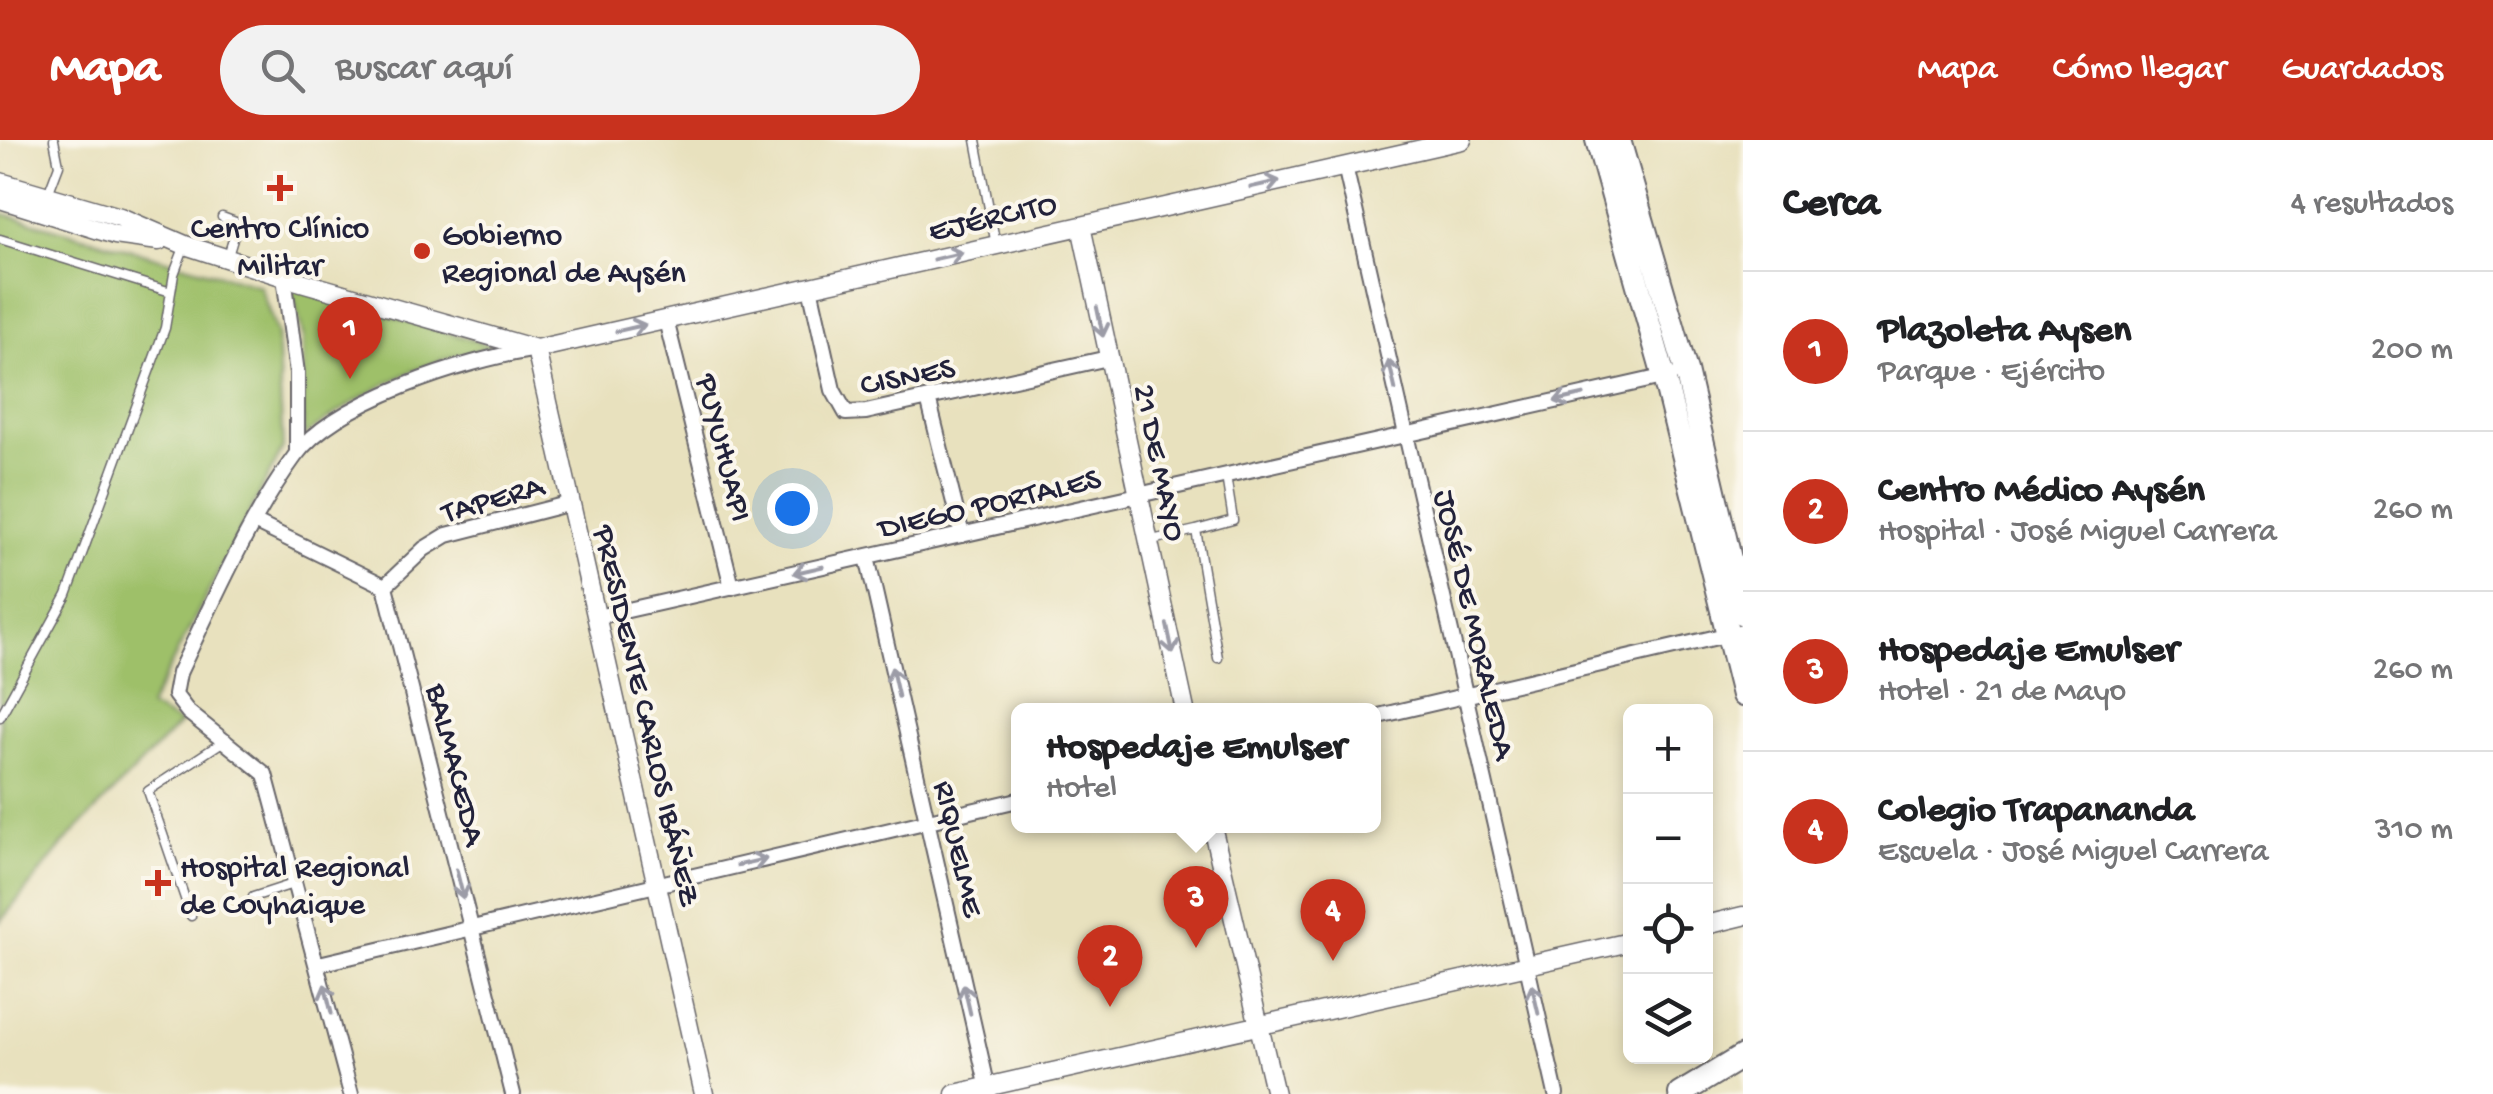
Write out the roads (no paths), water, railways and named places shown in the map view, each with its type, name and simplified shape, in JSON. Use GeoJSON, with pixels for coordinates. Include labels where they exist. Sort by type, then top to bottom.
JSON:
{"type":"FeatureCollection","features":[{"type":"Feature","properties":{"kind":"main road"},"geometry":{"type":"LineString","coordinates":[[1597,140],[1675,374],[1743,614]]}},
{"type":"Feature","properties":{"kind":"main road"},"geometry":{"type":"LineString","coordinates":[[1620,140],[1736,633],[1743,695]]}},
{"type":"Feature","properties":{"kind":"main road"},"geometry":{"type":"LineString","coordinates":[[1680,1094],[1743,1056]]}},
{"type":"Feature","properties":{"kind":"street","name":"EJÉRCITO"},"geometry":{"type":"LineString","coordinates":[[227,739],[188,712],[176,695],[179,673],[297,453],[349,413],[444,370],[1462,140]]}},
{"type":"Feature","properties":{"kind":"street","name":"JOSÉ DE MORALEDA"},"geometry":{"type":"LineString","coordinates":[[1345,166],[1556,1094]]}},
{"type":"Feature","properties":{"kind":"street","name":"EJÉRCITO"},"geometry":{"type":"LineString","coordinates":[[0,182],[116,235],[185,245],[536,349]]}},
{"type":"Feature","properties":{"kind":"street","name":"EJÉRCITO"},"geometry":{"type":"LineString","coordinates":[[0,199],[45,204]]}},
{"type":"Feature","properties":{"kind":"street","name":"21 DE MAYO"},"geometry":{"type":"LineString","coordinates":[[1081,226],[1184,703]]}},
{"type":"Feature","properties":{"kind":"street"},"geometry":{"type":"LineString","coordinates":[[284,277],[297,374],[297,453]]}},
{"type":"Feature","properties":{"kind":"street","name":"CISNES"},"geometry":{"type":"LineString","coordinates":[[810,287],[841,410],[866,412],[1108,358]]}},
{"type":"Feature","properties":{"kind":"street","name":"PUYUHUAPI"},"geometry":{"type":"LineString","coordinates":[[666,320],[732,587]]}},
{"type":"Feature","properties":{"kind":"street","name":"PRESIDENTE CARLOS IBÁÑEZ"},"geometry":{"type":"LineString","coordinates":[[536,349],[704,1094]]}},
{"type":"Feature","properties":{"kind":"street","name":"DIEGO PORTALES"},"geometry":{"type":"LineString","coordinates":[[597,618],[1675,374]]}},
{"type":"Feature","properties":{"kind":"street"},"geometry":{"type":"LineString","coordinates":[[928,398],[962,535]]}},
{"type":"Feature","properties":{"kind":"street","name":"TAPERA"},"geometry":{"type":"LineString","coordinates":[[385,586],[424,548],[447,535],[571,503]]}},
{"type":"Feature","properties":{"kind":"street"},"geometry":{"type":"LineString","coordinates":[[256,524],[385,586]]}},
{"type":"Feature","properties":{"kind":"street","name":"RIQUELME"},"geometry":{"type":"LineString","coordinates":[[866,557],[988,1090]]}},
{"type":"Feature","properties":{"kind":"street","name":"BALMACEDA"},"geometry":{"type":"LineString","coordinates":[[385,586],[513,1094]]}},
{"type":"Feature","properties":{"kind":"street"},"geometry":{"type":"LineString","coordinates":[[1381,715],[1736,633]]}},
{"type":"Feature","properties":{"kind":"street"},"geometry":{"type":"LineString","coordinates":[[227,739],[265,774],[320,964],[351,1094]]}},
{"type":"Feature","properties":{"kind":"street"},"geometry":{"type":"LineString","coordinates":[[320,964],[1011,802]]}},
{"type":"Feature","properties":{"kind":"street"},"geometry":{"type":"LineString","coordinates":[[1214,833],[1275,1094]]}},
{"type":"Feature","properties":{"kind":"street"},"geometry":{"type":"LineString","coordinates":[[1713,922],[1743,916]]}},
{"type":"Feature","properties":{"kind":"street"},"geometry":{"type":"LineString","coordinates":[[955,1094],[988,1090],[1623,944]]}},
{"type":"Feature","properties":{"kind":"lane"},"geometry":{"type":"LineString","coordinates":[[45,204],[59,165],[54,140]]}},
{"type":"Feature","properties":{"kind":"lane"},"geometry":{"type":"LineString","coordinates":[[976,140],[996,245]]}},
{"type":"Feature","properties":{"kind":"lane"},"geometry":{"type":"LineString","coordinates":[[222,218],[238,222],[227,258]]}},
{"type":"Feature","properties":{"kind":"lane"},"geometry":{"type":"LineString","coordinates":[[0,239],[171,292]]}},
{"type":"Feature","properties":{"kind":"lane"},"geometry":{"type":"LineString","coordinates":[[0,718],[3,705],[67,595],[165,328],[185,245]]}},
{"type":"Feature","properties":{"kind":"lane"},"geometry":{"type":"LineString","coordinates":[[1148,541],[1234,520],[1226,476]]}},
{"type":"Feature","properties":{"kind":"lane"},"geometry":{"type":"LineString","coordinates":[[1196,530],[1218,658]]}},
{"type":"Feature","properties":{"kind":"lane"},"geometry":{"type":"LineString","coordinates":[[191,916],[148,791],[227,739]]}},
{"type":"Feature","properties":{"kind":"lane"},"geometry":{"type":"LineString","coordinates":[[253,897],[297,882]]}},
{"type":"Feature","properties":{"kind":"place","name":"Centro Clínico Militar"},"geometry":{"type":"Point","coordinates":[280,188]}},
{"type":"Feature","properties":{"kind":"place","name":"Gobierno Regional de Aysén"},"geometry":{"type":"Point","coordinates":[422,251]}},
{"type":"Feature","properties":{"kind":"place","name":"Plazoleta Aysen"},"geometry":{"type":"Point","coordinates":[350,379]}},
{"type":"Feature","properties":{"kind":"place","name":"Hospital Regional de Coyhaique"},"geometry":{"type":"Point","coordinates":[158,883]}},
{"type":"Feature","properties":{"kind":"place","name":"Hospedaje Emulser"},"geometry":{"type":"Point","coordinates":[1196,948]}},
{"type":"Feature","properties":{"kind":"place","name":"Colegio Trapananda"},"geometry":{"type":"Point","coordinates":[1333,961]}},
{"type":"Feature","properties":{"kind":"place","name":"Centro Médico Aysén"},"geometry":{"type":"Point","coordinates":[1110,1007]}}]}
